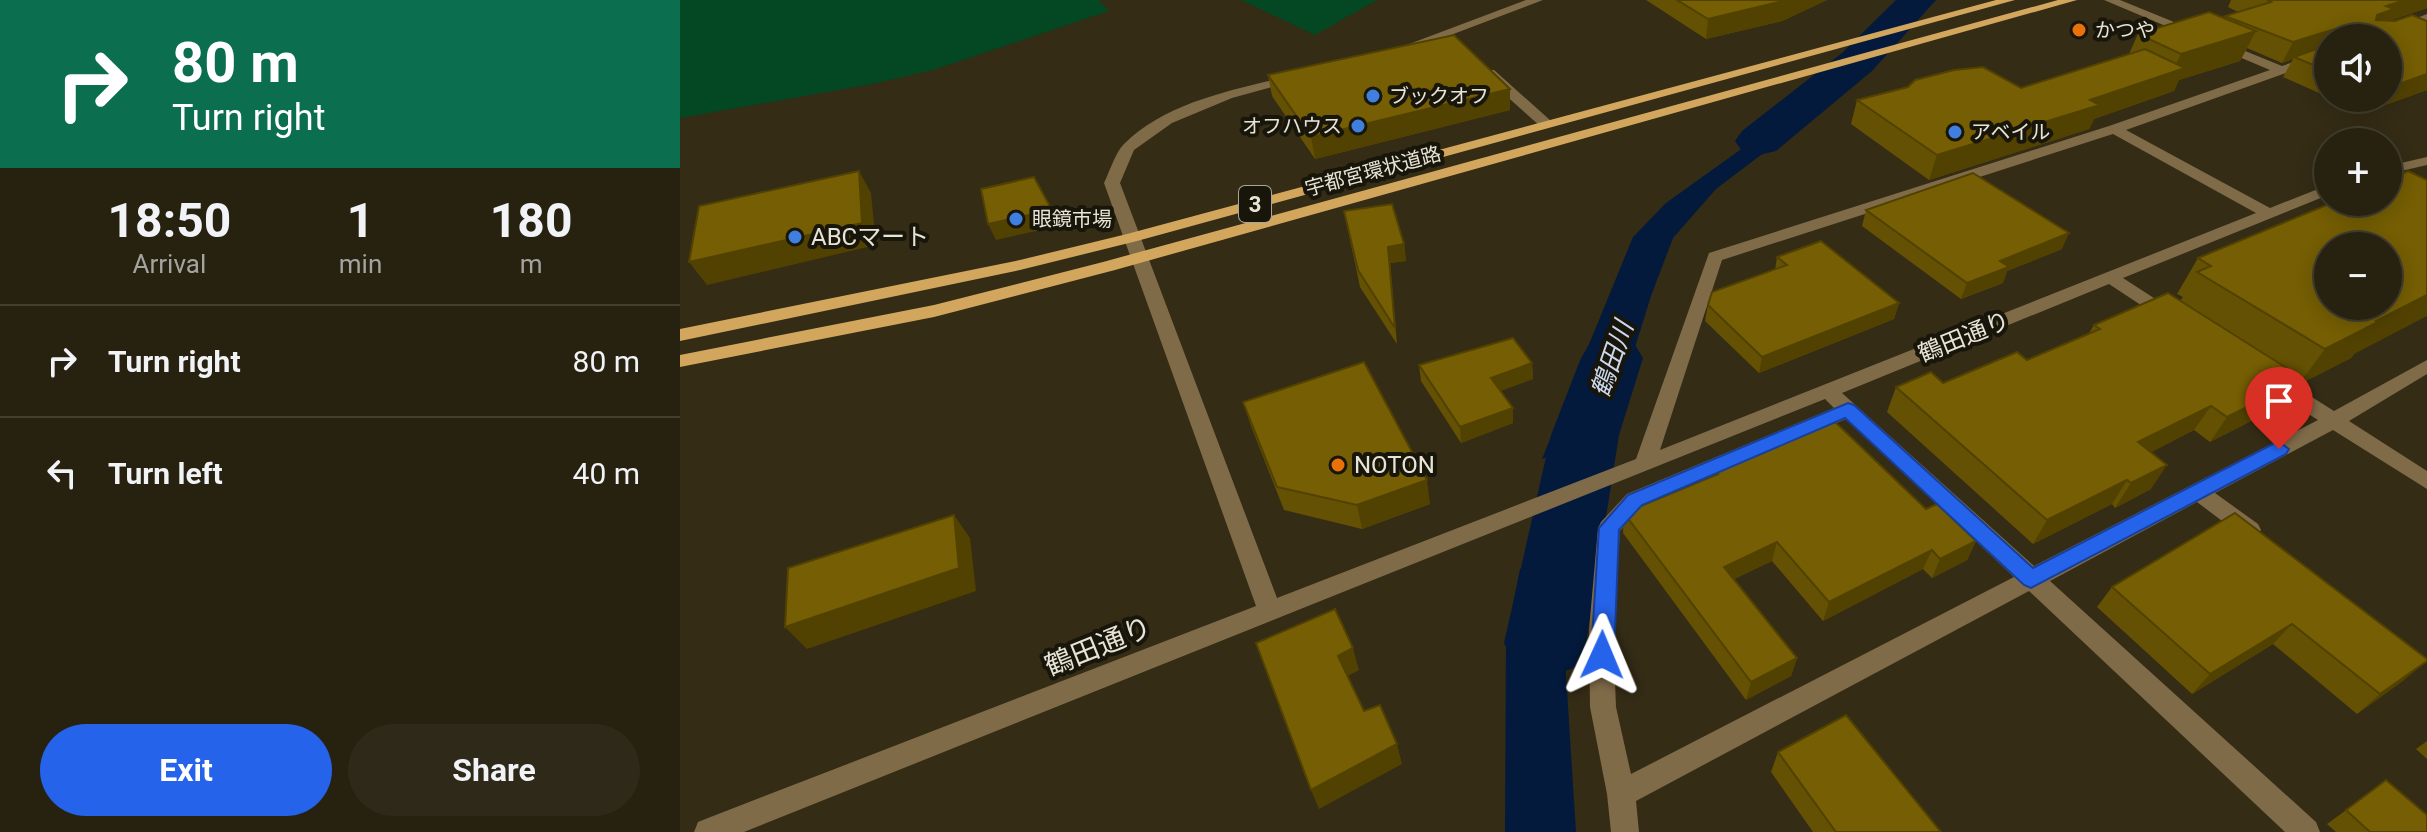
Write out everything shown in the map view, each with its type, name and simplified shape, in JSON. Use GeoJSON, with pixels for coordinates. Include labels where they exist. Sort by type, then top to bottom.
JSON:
{"type":"FeatureCollection","features":[{"type":"Feature","properties":{"kind":"main road","name":"宇都宮環状道路"},"geometry":{"type":"LineString","coordinates":[[680,361],[934,311],[1546,124],[2009,0]]}},
{"type":"Feature","properties":{"kind":"main road","name":"宇都宮環状道路"},"geometry":{"type":"LineString","coordinates":[[680,335],[1020,265],[1134,248],[1806,74],[2071,0]]}},
{"type":"Feature","properties":{"kind":"street"},"geometry":{"type":"LineString","coordinates":[[1372,59],[1451,38],[1537,0]]}},
{"type":"Feature","properties":{"kind":"street"},"geometry":{"type":"LineString","coordinates":[[2110,0],[2281,70]]}},
{"type":"Feature","properties":{"kind":"street"},"geometry":{"type":"LineString","coordinates":[[2402,27],[2427,18]]}},
{"type":"Feature","properties":{"kind":"street"},"geometry":{"type":"LineString","coordinates":[[2402,29],[2413,33]]}},
{"type":"Feature","properties":{"kind":"street"},"geometry":{"type":"LineString","coordinates":[[1645,464],[1715,257],[2114,129],[2314,59]]}},
{"type":"Feature","properties":{"kind":"street"},"geometry":{"type":"LineString","coordinates":[[1479,63],[1546,124]]}},
{"type":"Feature","properties":{"kind":"street"},"geometry":{"type":"LineString","coordinates":[[1270,610],[1112,183],[1128,148],[1167,120],[1227,95],[1314,74]]}},
{"type":"Feature","properties":{"kind":"street"},"geometry":{"type":"LineString","coordinates":[[2114,129],[2270,214]]}},
{"type":"Feature","properties":{"kind":"street"},"geometry":{"type":"LineString","coordinates":[[2402,167],[2427,161]]}},
{"type":"Feature","properties":{"kind":"street","name":"鶴田通り"},"geometry":{"type":"LineString","coordinates":[[708,832],[1645,464],[2314,196]]}},
{"type":"Feature","properties":{"kind":"street"},"geometry":{"type":"LineString","coordinates":[[2111,278],[2189,329]]}},
{"type":"Feature","properties":{"kind":"street"},"geometry":{"type":"LineString","coordinates":[[2242,362],[2427,481]]}},
{"type":"Feature","properties":{"kind":"street"},"geometry":{"type":"LineString","coordinates":[[1621,794],[2333,421],[2427,366]]}},
{"type":"Feature","properties":{"kind":"street"},"geometry":{"type":"LineString","coordinates":[[1828,391],[2306,832]]}},
{"type":"Feature","properties":{"kind":"street"},"geometry":{"type":"LineString","coordinates":[[1625,832],[1621,794],[1603,707],[1601,630],[1609,528],[1635,500],[1848,410]]}},
{"type":"Feature","properties":{"kind":"street"},"geometry":{"type":"LineString","coordinates":[[2199,492],[2262,540]]}},
{"type":"Feature","properties":{"kind":"green space"},"geometry":{"type":"Polygon","coordinates":[[[680,0],[1098,0],[1109,11],[933,70],[867,85],[680,118],[680,0]]]}},
{"type":"Feature","properties":{"kind":"green space"},"geometry":{"type":"Polygon","coordinates":[[[1241,0],[1377,0],[1315,35],[1241,0]]]}},
{"type":"Feature","properties":{"kind":"water"},"geometry":{"type":"Polygon","coordinates":[[[1869,73],[1716,189],[1673,238],[1651,296],[1608,434],[1542,459],[1633,237],[1666,203],[1772,127],[1815,88],[1869,73]]]}},
{"type":"Feature","properties":{"kind":"water"},"geometry":{"type":"Polygon","coordinates":[[[1570,550],[1562,612],[1576,832],[1505,832],[1506,640],[1520,569],[1570,550]]]}},
{"type":"Feature","properties":{"kind":"building"},"geometry":{"type":"Polygon","coordinates":[[[1677,0],[1788,0],[1708,19],[1677,0]]]}},
{"type":"Feature","properties":{"kind":"building"},"geometry":{"type":"Polygon","coordinates":[[[2267,0],[2405,0],[2386,6],[2394,9],[2377,15],[2376,20],[2395,21],[2412,15],[2427,21],[2427,74],[2402,83],[2402,24],[2314,24],[2314,35],[2293,42],[2225,16],[2271,2],[2267,0]]]}},
{"type":"Feature","properties":{"kind":"building"},"geometry":{"type":"Polygon","coordinates":[[[2209,12],[2256,31],[2181,54],[2138,34],[2209,12]]]}},
{"type":"Feature","properties":{"kind":"building"},"geometry":{"type":"Polygon","coordinates":[[[1454,35],[1510,89],[1311,137],[1268,75],[1454,35]]]}},
{"type":"Feature","properties":{"kind":"building"},"geometry":{"type":"Polygon","coordinates":[[[2145,49],[2185,68],[2090,100],[2100,105],[1937,155],[1857,100],[1908,87],[1915,80],[1954,70],[1983,67],[2021,88],[2145,49]]]}},
{"type":"Feature","properties":{"kind":"building"},"geometry":{"type":"Polygon","coordinates":[[[2314,50],[2314,65],[2294,57],[2314,50]]]}},
{"type":"Feature","properties":{"kind":"building"},"geometry":{"type":"Polygon","coordinates":[[[859,171],[862,223],[689,262],[699,206],[859,171]]]}},
{"type":"Feature","properties":{"kind":"building"},"geometry":{"type":"Polygon","coordinates":[[[2408,171],[2427,180],[2427,295],[2402,308],[2402,232],[2314,232],[2314,320],[2378,320],[2325,349],[2197,272],[2211,266],[2198,258],[2314,210],[2314,216],[2402,216],[2402,174],[2408,171]]]}},
{"type":"Feature","properties":{"kind":"building"},"geometry":{"type":"Polygon","coordinates":[[[1973,173],[2069,233],[2000,261],[2009,267],[1967,283],[1866,210],[1973,173]]]}},
{"type":"Feature","properties":{"kind":"building"},"geometry":{"type":"Polygon","coordinates":[[[1034,177],[1052,210],[988,224],[981,189],[1034,177]]]}},
{"type":"Feature","properties":{"kind":"building"},"geometry":{"type":"Polygon","coordinates":[[[1392,204],[1404,244],[1388,247],[1395,328],[1358,270],[1344,211],[1392,204]]]}},
{"type":"Feature","properties":{"kind":"building"},"geometry":{"type":"Polygon","coordinates":[[[1821,241],[1899,303],[1762,357],[1708,305],[1712,292],[1787,265],[1777,257],[1821,241]]]}},
{"type":"Feature","properties":{"kind":"building"},"geometry":{"type":"Polygon","coordinates":[[[2168,293],[2293,372],[2274,381],[2285,388],[2227,417],[2211,406],[2138,442],[2167,465],[2131,483],[2127,480],[2047,520],[1896,387],[1931,372],[1943,383],[2017,352],[2027,360],[2100,329],[2094,325],[2168,293]]]}},
{"type":"Feature","properties":{"kind":"building"},"geometry":{"type":"Polygon","coordinates":[[[1513,338],[1532,363],[1491,378],[1513,408],[1460,427],[1419,365],[1513,338]]]}},
{"type":"Feature","properties":{"kind":"building","name":"NOTON"},"geometry":{"type":"Polygon","coordinates":[[[1364,362],[1427,480],[1357,505],[1277,487],[1243,402],[1364,362]]]}},
{"type":"Feature","properties":{"kind":"building"},"geometry":{"type":"Polygon","coordinates":[[[1831,418],[1926,509],[1937,504],[1976,541],[1940,559],[1932,550],[1829,602],[1777,542],[1724,567],[1797,658],[1751,682],[1624,513],[1718,474],[1712,467],[1831,418]]]}},
{"type":"Feature","properties":{"kind":"building"},"geometry":{"type":"Polygon","coordinates":[[[2235,513],[2427,661],[2380,694],[2292,624],[2210,674],[2112,587],[2235,513]]]}},
{"type":"Feature","properties":{"kind":"building"},"geometry":{"type":"Polygon","coordinates":[[[954,515],[959,568],[785,627],[788,568],[954,515]]]}},
{"type":"Feature","properties":{"kind":"building"},"geometry":{"type":"Polygon","coordinates":[[[1335,609],[1353,648],[1338,656],[1364,711],[1380,705],[1397,744],[1311,790],[1256,643],[1335,609]]]}},
{"type":"Feature","properties":{"kind":"building"},"geometry":{"type":"Polygon","coordinates":[[[1846,715],[1941,832],[1836,832],[1778,752],[1846,715]]]}},
{"type":"Feature","properties":{"kind":"building"},"geometry":{"type":"Polygon","coordinates":[[[2386,780],[2427,815],[2427,832],[2370,832],[2346,810],[2386,780]]]}},
{"type":"Feature","properties":{"kind":"waterway","name":"鶴田川"},"geometry":{"type":"LineString","coordinates":[[1759,141],[1857,62],[1917,0]]}},
{"type":"Feature","properties":{"kind":"waterway","name":"鶴田川"},"geometry":{"type":"LineString","coordinates":[[1545,643],[1585,435],[1612,358]]}},
{"type":"Feature","properties":{"kind":"place","name":"かつや"},"geometry":{"type":"Point","coordinates":[2079,30]}},
{"type":"Feature","properties":{"kind":"place","name":"ブックオフ"},"geometry":{"type":"Point","coordinates":[1373,96]}},
{"type":"Feature","properties":{"kind":"place","name":"オフハウス"},"geometry":{"type":"Point","coordinates":[1358,126]}},
{"type":"Feature","properties":{"kind":"place","name":"アベイル"},"geometry":{"type":"Point","coordinates":[1955,132]}},
{"type":"Feature","properties":{"kind":"place","name":"眼鏡市場"},"geometry":{"type":"Point","coordinates":[1016,219]}},
{"type":"Feature","properties":{"kind":"place","name":"ABCマート"},"geometry":{"type":"Point","coordinates":[795,237]}},
{"type":"Feature","properties":{"kind":"place","name":"NOTON"},"geometry":{"type":"Point","coordinates":[1338,465]}},
{"type":"Feature","properties":{"kind":"route"},"geometry":{"type":"LineString","coordinates":[[1602,655],[1609,528],[1635,500],[1848,410],[2031,579],[2279,449]]}}]}
